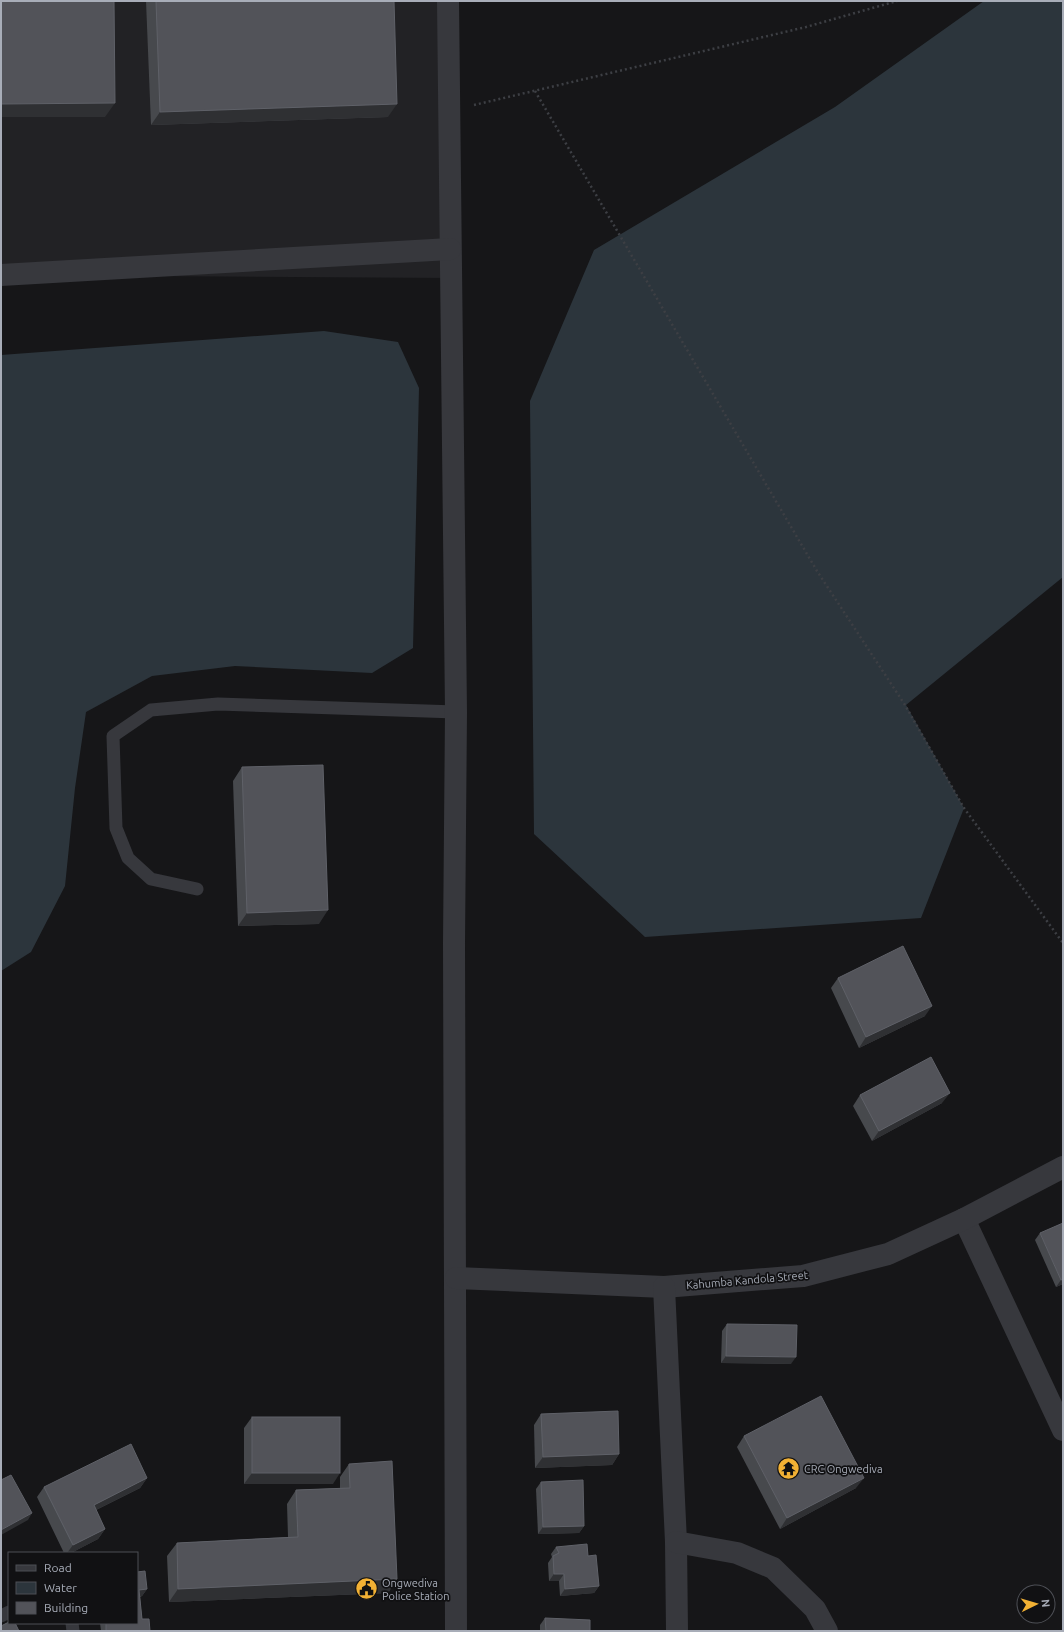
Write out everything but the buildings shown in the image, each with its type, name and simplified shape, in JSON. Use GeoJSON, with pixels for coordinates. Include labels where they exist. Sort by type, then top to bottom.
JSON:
{"type":"FeatureCollection","features":[{"type":"Feature","properties":{"kind":"street"},"geometry":{"type":"LineString","coordinates":[[448,1],[456,712],[454,944],[456,1631]]}},
{"type":"Feature","properties":{"kind":"street"},"geometry":{"type":"LineString","coordinates":[[1,275],[450,249]]}},
{"type":"Feature","properties":{"kind":"street","name":"Kahumba Kandola Street"},"geometry":{"type":"LineString","coordinates":[[456,1278],[664,1288],[803,1276],[888,1254],[964,1219],[1063,1167]]}},
{"type":"Feature","properties":{"kind":"street"},"geometry":{"type":"LineString","coordinates":[[964,1219],[1063,1430]]}},
{"type":"Feature","properties":{"kind":"street"},"geometry":{"type":"LineString","coordinates":[[664,1288],[676,1542],[677,1631]]}},
{"type":"Feature","properties":{"kind":"street"},"geometry":{"type":"LineString","coordinates":[[676,1542],[737,1553],[773,1568],[815,1609],[828,1631]]}},
{"type":"Feature","properties":{"kind":"lane"},"geometry":{"type":"LineString","coordinates":[[197,889],[151,880],[128,858],[116,828],[113,736],[151,710],[218,704],[456,712]]}},
{"type":"Feature","properties":{"kind":"path"},"geometry":{"type":"LineString","coordinates":[[449,111],[806,27],[897,1]]}},
{"type":"Feature","properties":{"kind":"path"},"geometry":{"type":"LineString","coordinates":[[534,91],[813,564],[905,705],[964,808],[1063,943]]}},
{"type":"Feature","properties":{"kind":"shaded area"},"geometry":{"type":"Polygon","coordinates":[[[1,1],[448,1],[450,278],[1,275],[1,1]]]}},
{"type":"Feature","properties":{"kind":"water"},"geometry":{"type":"Polygon","coordinates":[[[984,1],[1063,1],[1063,577],[906,705],[964,808],[921,918],[645,937],[534,834],[530,401],[594,250],[835,107],[984,1]]]}},
{"type":"Feature","properties":{"kind":"water"},"geometry":{"type":"Polygon","coordinates":[[[324,331],[398,342],[419,388],[413,648],[372,673],[235,666],[152,676],[86,712],[75,788],[65,886],[31,952],[1,971],[1,355],[324,331]]]}},
{"type":"Feature","properties":{"kind":"place","name":"CRC Ongwediva"},"geometry":{"type":"Point","coordinates":[789,1469]}},
{"type":"Feature","properties":{"kind":"place","name":"Ongwediva Police Station"},"geometry":{"type":"Point","coordinates":[367,1589]}}]}
